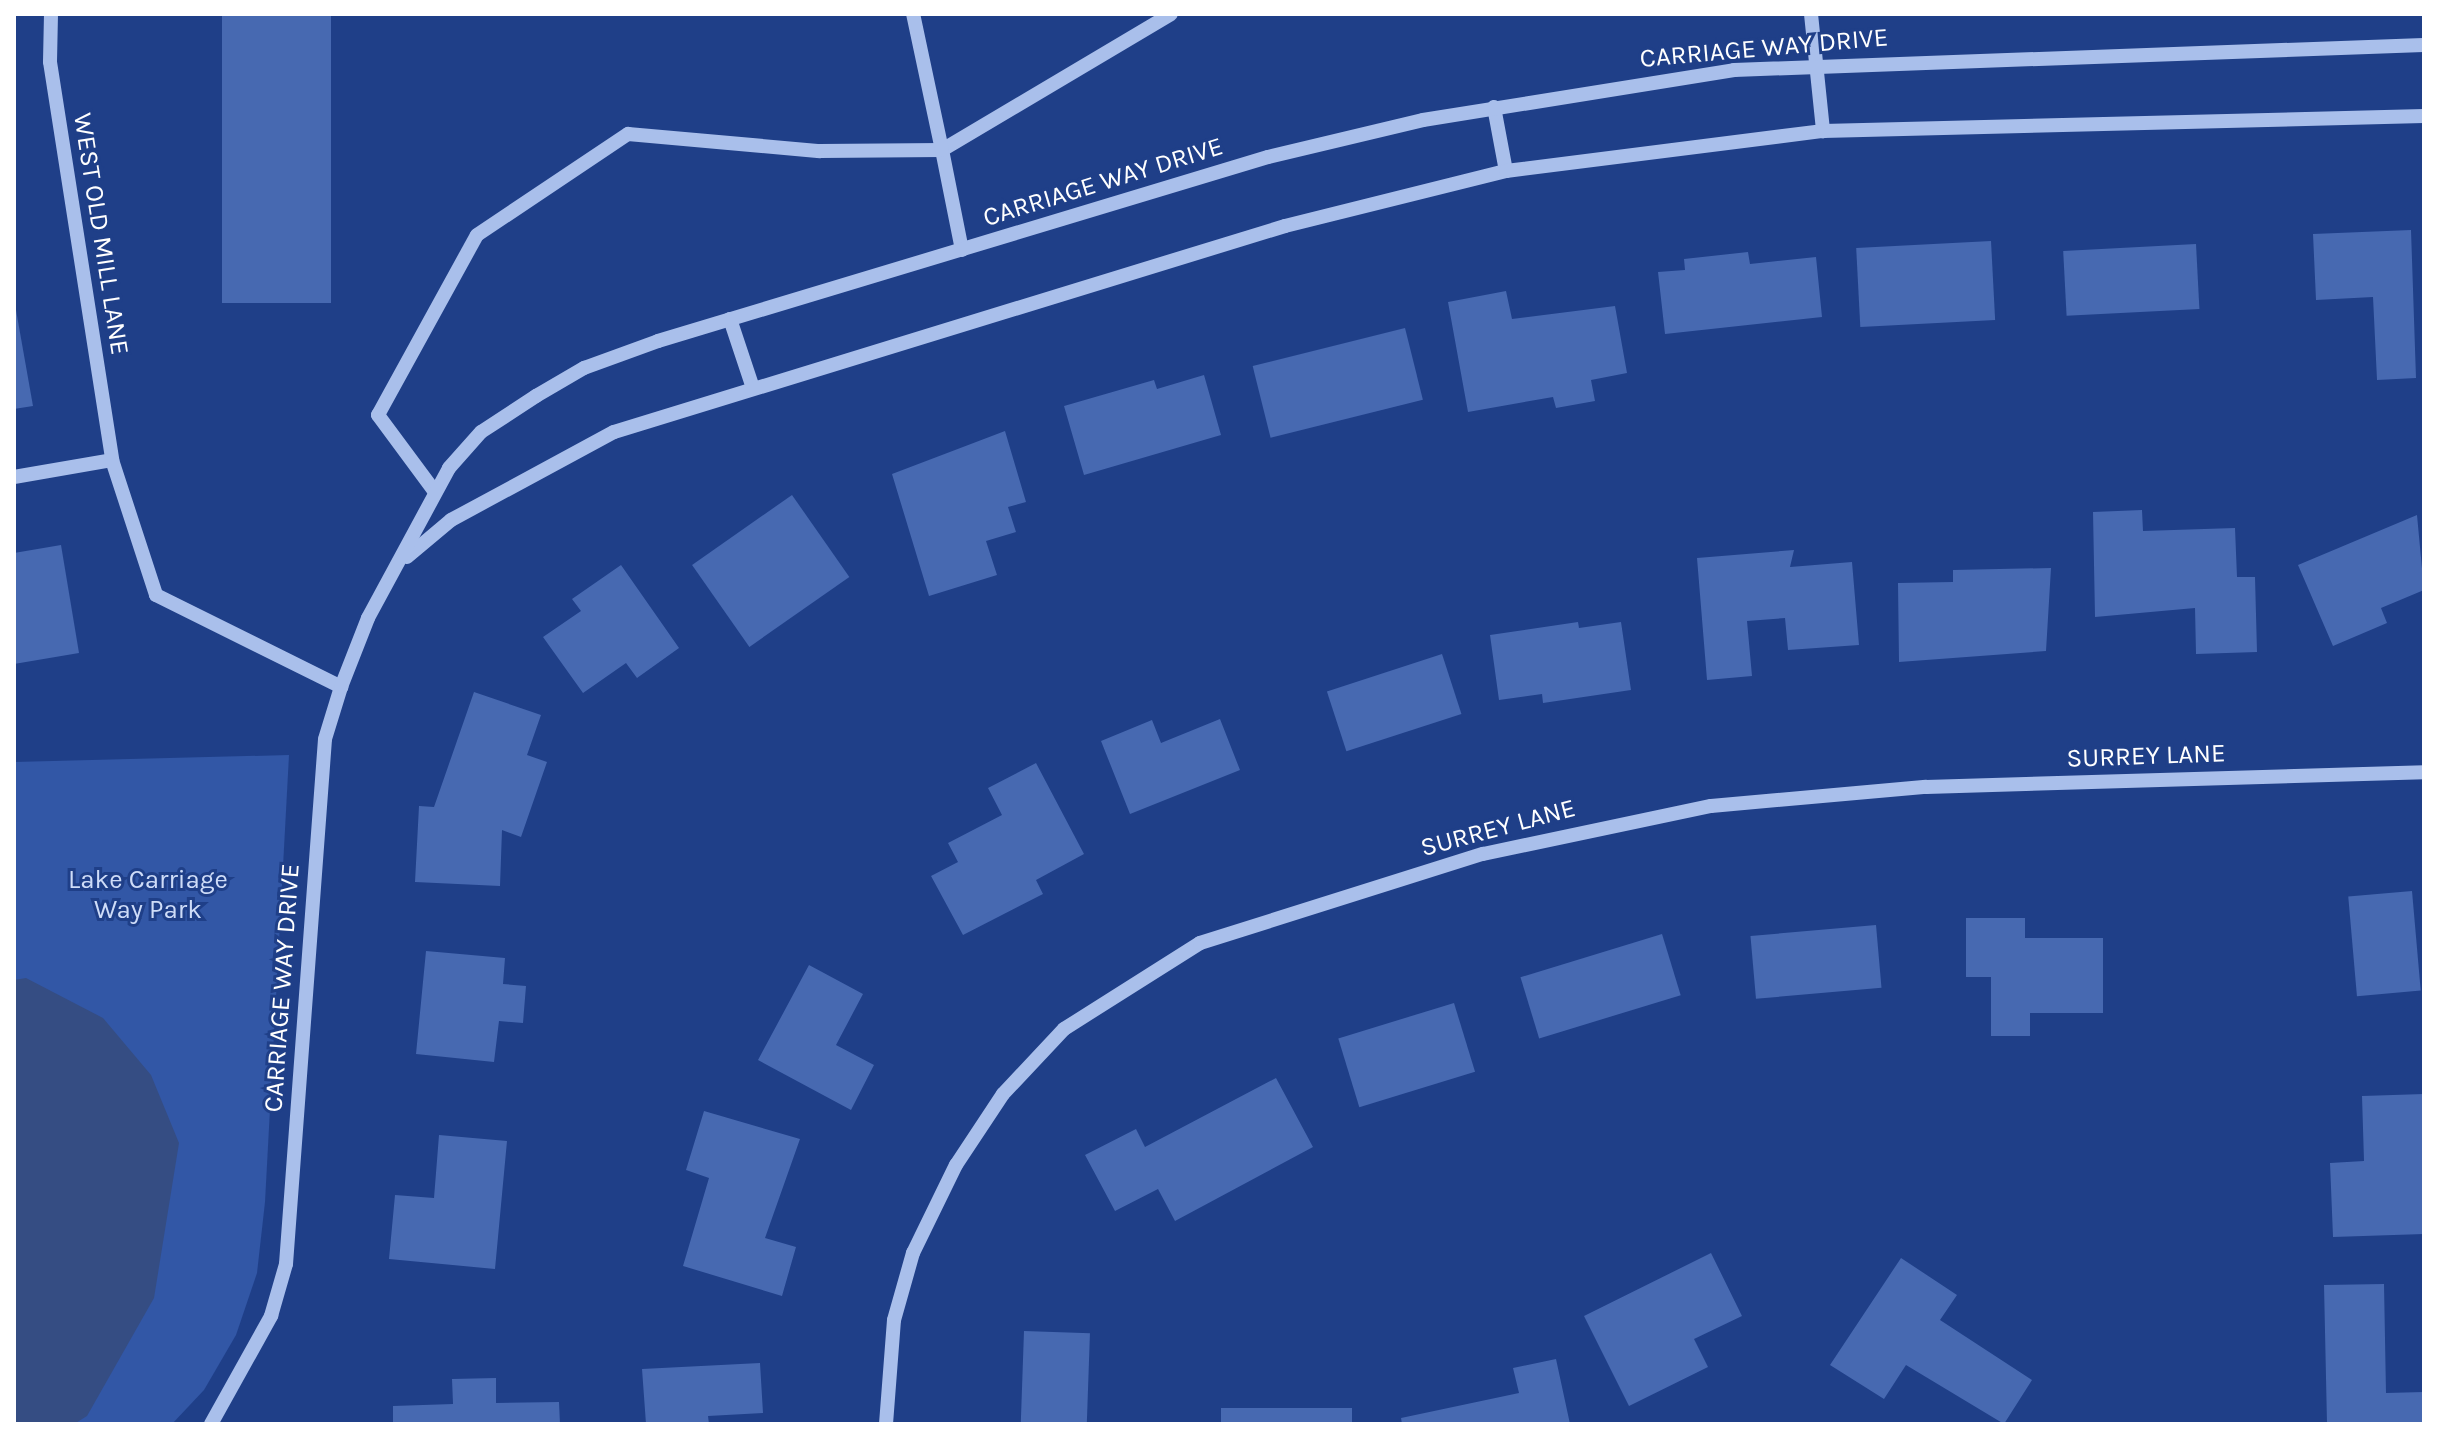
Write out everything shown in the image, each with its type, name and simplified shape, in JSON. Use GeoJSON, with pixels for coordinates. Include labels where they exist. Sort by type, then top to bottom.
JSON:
{"type":"FeatureCollection","features":[{"type":"Feature","properties":{"kind":"street","name":"WEST OLD MILL LANE"},"geometry":{"type":"LineString","coordinates":[[51,14],[50,62],[112,460],[156,595],[341,687]]}},
{"type":"Feature","properties":{"kind":"street"},"geometry":{"type":"LineString","coordinates":[[913,14],[962,250]]}},
{"type":"Feature","properties":{"kind":"street"},"geometry":{"type":"LineString","coordinates":[[435,492],[378,415],[477,235],[628,134],[820,151],[942,150],[1171,14]]}},
{"type":"Feature","properties":{"kind":"street"},"geometry":{"type":"LineString","coordinates":[[1811,14],[1823,131]]}},
{"type":"Feature","properties":{"kind":"street","name":"CARRIAGE WAY DRIVE"},"geometry":{"type":"LineString","coordinates":[[211,1424],[271,1316],[286,1264],[325,739],[341,687],[368,618],[407,557],[435,492],[481,432],[536,396],[584,368],[730,319],[1268,157],[1494,107],[1686,76],[1814,65],[2424,45]]}},
{"type":"Feature","properties":{"kind":"street"},"geometry":{"type":"LineString","coordinates":[[1494,107],[1506,171]]}},
{"type":"Feature","properties":{"kind":"street","name":"CARRIAGE WAY DRIVE"},"geometry":{"type":"LineString","coordinates":[[407,557],[451,520],[614,432],[1285,226],[1506,171],[1823,131],[2424,116]]}},
{"type":"Feature","properties":{"kind":"street"},"geometry":{"type":"LineString","coordinates":[[730,319],[753,388]]}},
{"type":"Feature","properties":{"kind":"street"},"geometry":{"type":"LineString","coordinates":[[14,477],[112,460]]}},
{"type":"Feature","properties":{"kind":"street","name":"SURREY LANE"},"geometry":{"type":"LineString","coordinates":[[886,1424],[902,1293],[956,1165],[1003,1094],[1064,1029],[1200,943],[1483,854],[1711,806],[1926,787],[2424,772]]}},
{"type":"Feature","properties":{"kind":"green space","name":"Lake Carriage Way Park"},"geometry":{"type":"Polygon","coordinates":[[[289,755],[265,1202],[257,1273],[236,1335],[204,1390],[172,1424],[14,1424],[14,762],[289,755]]]}},
{"type":"Feature","properties":{"kind":"shaded area"},"geometry":{"type":"Polygon","coordinates":[[[26,978],[103,1018],[151,1075],[179,1143],[154,1298],[87,1416],[74,1424],[14,1424],[14,980],[26,978]]]}},
{"type":"Feature","properties":{"kind":"building"},"geometry":{"type":"Polygon","coordinates":[[[222,14],[331,14],[331,303],[222,303],[222,14]]]}},
{"type":"Feature","properties":{"kind":"building"},"geometry":{"type":"Polygon","coordinates":[[[2411,230],[2416,378],[2377,380],[2373,297],[2316,300],[2313,234],[2411,230]]]}},
{"type":"Feature","properties":{"kind":"building"},"geometry":{"type":"Polygon","coordinates":[[[1991,241],[1995,320],[1860,327],[1856,248],[1991,241]]]}},
{"type":"Feature","properties":{"kind":"building"},"geometry":{"type":"Polygon","coordinates":[[[2196,244],[2199,309],[2067,316],[2063,251],[2196,244]]]}},
{"type":"Feature","properties":{"kind":"building"},"geometry":{"type":"Polygon","coordinates":[[[1748,252],[1750,264],[1816,257],[1822,317],[1665,334],[1658,272],[1685,270],[1684,259],[1748,252]]]}},
{"type":"Feature","properties":{"kind":"building"},"geometry":{"type":"Polygon","coordinates":[[[1506,291],[1512,319],[1615,306],[1627,373],[1591,380],[1595,401],[1556,408],[1553,397],[1468,412],[1448,302],[1506,291]]]}},
{"type":"Feature","properties":{"kind":"building"},"geometry":{"type":"Polygon","coordinates":[[[14,311],[33,406],[14,409],[14,311]]]}},
{"type":"Feature","properties":{"kind":"building"},"geometry":{"type":"Polygon","coordinates":[[[1405,328],[1423,400],[1271,438],[1253,366],[1405,328]]]}},
{"type":"Feature","properties":{"kind":"building"},"geometry":{"type":"Polygon","coordinates":[[[1204,375],[1221,435],[1084,475],[1064,406],[1154,380],[1157,389],[1204,375]]]}},
{"type":"Feature","properties":{"kind":"building"},"geometry":{"type":"Polygon","coordinates":[[[1005,431],[1026,502],[1008,507],[1016,532],[986,541],[997,575],[929,596],[892,474],[1005,431]]]}},
{"type":"Feature","properties":{"kind":"building"},"geometry":{"type":"Polygon","coordinates":[[[792,495],[849,577],[749,647],[692,565],[792,495]]]}},
{"type":"Feature","properties":{"kind":"building"},"geometry":{"type":"Polygon","coordinates":[[[2142,510],[2143,531],[2235,528],[2237,577],[2255,577],[2257,652],[2196,654],[2195,608],[2095,617],[2093,512],[2142,510]]]}},
{"type":"Feature","properties":{"kind":"building"},"geometry":{"type":"Polygon","coordinates":[[[2417,515],[2424,590],[2381,608],[2387,623],[2333,646],[2298,565],[2417,515]]]}},
{"type":"Feature","properties":{"kind":"building"},"geometry":{"type":"Polygon","coordinates":[[[61,545],[79,653],[14,664],[14,553],[61,545]]]}},
{"type":"Feature","properties":{"kind":"building"},"geometry":{"type":"Polygon","coordinates":[[[1794,550],[1790,567],[1852,562],[1859,645],[1788,650],[1785,618],[1747,621],[1752,676],[1707,680],[1697,558],[1794,550]]]}},
{"type":"Feature","properties":{"kind":"building"},"geometry":{"type":"Polygon","coordinates":[[[621,565],[679,648],[637,678],[626,663],[583,693],[543,637],[581,611],[572,599],[621,565]]]}},
{"type":"Feature","properties":{"kind":"building"},"geometry":{"type":"Polygon","coordinates":[[[2051,568],[2046,651],[1899,662],[1898,583],[1953,582],[1953,570],[2051,568]]]}},
{"type":"Feature","properties":{"kind":"building"},"geometry":{"type":"Polygon","coordinates":[[[1578,622],[1579,628],[1621,622],[1631,690],[1543,703],[1542,694],[1499,700],[1490,635],[1578,622]]]}},
{"type":"Feature","properties":{"kind":"building"},"geometry":{"type":"Polygon","coordinates":[[[1442,654],[1461,714],[1346,751],[1327,691],[1442,654]]]}},
{"type":"Feature","properties":{"kind":"building"},"geometry":{"type":"Polygon","coordinates":[[[474,692],[541,715],[527,755],[547,762],[521,837],[502,830],[500,886],[415,882],[419,806],[434,807],[474,692]]]}},
{"type":"Feature","properties":{"kind":"building"},"geometry":{"type":"Polygon","coordinates":[[[1220,719],[1240,770],[1130,814],[1101,741],[1152,720],[1161,743],[1220,719]]]}},
{"type":"Feature","properties":{"kind":"building"},"geometry":{"type":"Polygon","coordinates":[[[1036,763],[1084,854],[1036,880],[1043,894],[963,935],[931,876],[958,862],[948,843],[1002,815],[988,788],[1036,763]]]}},
{"type":"Feature","properties":{"kind":"building"},"geometry":{"type":"Polygon","coordinates":[[[2412,891],[2421,991],[2357,996],[2348,897],[2412,891]]]}},
{"type":"Feature","properties":{"kind":"building"},"geometry":{"type":"Polygon","coordinates":[[[1966,918],[2025,918],[2025,938],[2103,938],[2103,1013],[2030,1013],[2030,1036],[1991,1036],[1991,977],[1966,977],[1966,918]]]}},
{"type":"Feature","properties":{"kind":"building"},"geometry":{"type":"Polygon","coordinates":[[[1876,925],[1881,988],[1756,999],[1750,936],[1876,925]]]}},
{"type":"Feature","properties":{"kind":"building"},"geometry":{"type":"Polygon","coordinates":[[[1662,934],[1681,995],[1539,1038],[1520,977],[1662,934]]]}},
{"type":"Feature","properties":{"kind":"building"},"geometry":{"type":"Polygon","coordinates":[[[426,951],[505,958],[503,984],[526,986],[523,1023],[499,1021],[494,1062],[416,1054],[426,951]]]}},
{"type":"Feature","properties":{"kind":"building"},"geometry":{"type":"Polygon","coordinates":[[[809,965],[863,994],[836,1045],[874,1065],[851,1110],[758,1060],[809,965]]]}},
{"type":"Feature","properties":{"kind":"building"},"geometry":{"type":"Polygon","coordinates":[[[1454,1003],[1475,1072],[1359,1107],[1338,1038],[1454,1003]]]}},
{"type":"Feature","properties":{"kind":"building"},"geometry":{"type":"Polygon","coordinates":[[[1276,1078],[1313,1147],[1175,1221],[1158,1189],[1115,1211],[1085,1155],[1136,1129],[1145,1147],[1276,1078]]]}},
{"type":"Feature","properties":{"kind":"building"},"geometry":{"type":"Polygon","coordinates":[[[2424,1094],[2424,1234],[2333,1237],[2330,1163],[2364,1161],[2362,1096],[2424,1094]]]}},
{"type":"Feature","properties":{"kind":"building"},"geometry":{"type":"Polygon","coordinates":[[[704,1111],[800,1139],[765,1238],[796,1247],[782,1296],[683,1266],[709,1178],[686,1170],[704,1111]]]}},
{"type":"Feature","properties":{"kind":"building"},"geometry":{"type":"Polygon","coordinates":[[[439,1135],[507,1141],[495,1269],[389,1259],[395,1195],[434,1198],[439,1135]]]}},
{"type":"Feature","properties":{"kind":"building"},"geometry":{"type":"Polygon","coordinates":[[[1711,1253],[1742,1316],[1694,1339],[1708,1367],[1629,1406],[1584,1316],[1711,1253]]]}},
{"type":"Feature","properties":{"kind":"building"},"geometry":{"type":"Polygon","coordinates":[[[1901,1258],[1957,1295],[1940,1320],[2032,1380],[2004,1424],[1906,1365],[1884,1399],[1830,1365],[1901,1258]]]}},
{"type":"Feature","properties":{"kind":"building"},"geometry":{"type":"Polygon","coordinates":[[[2384,1284],[2386,1393],[2424,1392],[2424,1424],[2327,1424],[2324,1285],[2384,1284]]]}},
{"type":"Feature","properties":{"kind":"building"},"geometry":{"type":"Polygon","coordinates":[[[1024,1331],[1090,1333],[1087,1424],[1021,1424],[1024,1331]]]}},
{"type":"Feature","properties":{"kind":"building"},"geometry":{"type":"Polygon","coordinates":[[[1556,1359],[1570,1424],[1402,1424],[1401,1418],[1519,1393],[1513,1368],[1556,1359]]]}},
{"type":"Feature","properties":{"kind":"building"},"geometry":{"type":"Polygon","coordinates":[[[760,1363],[763,1413],[708,1416],[709,1424],[646,1424],[642,1369],[760,1363]]]}},
{"type":"Feature","properties":{"kind":"building"},"geometry":{"type":"Polygon","coordinates":[[[496,1378],[496,1403],[559,1402],[560,1424],[393,1424],[393,1406],[453,1404],[452,1379],[496,1378]]]}},
{"type":"Feature","properties":{"kind":"building"},"geometry":{"type":"Polygon","coordinates":[[[1221,1408],[1352,1408],[1352,1424],[1221,1424],[1221,1408]]]}}]}
